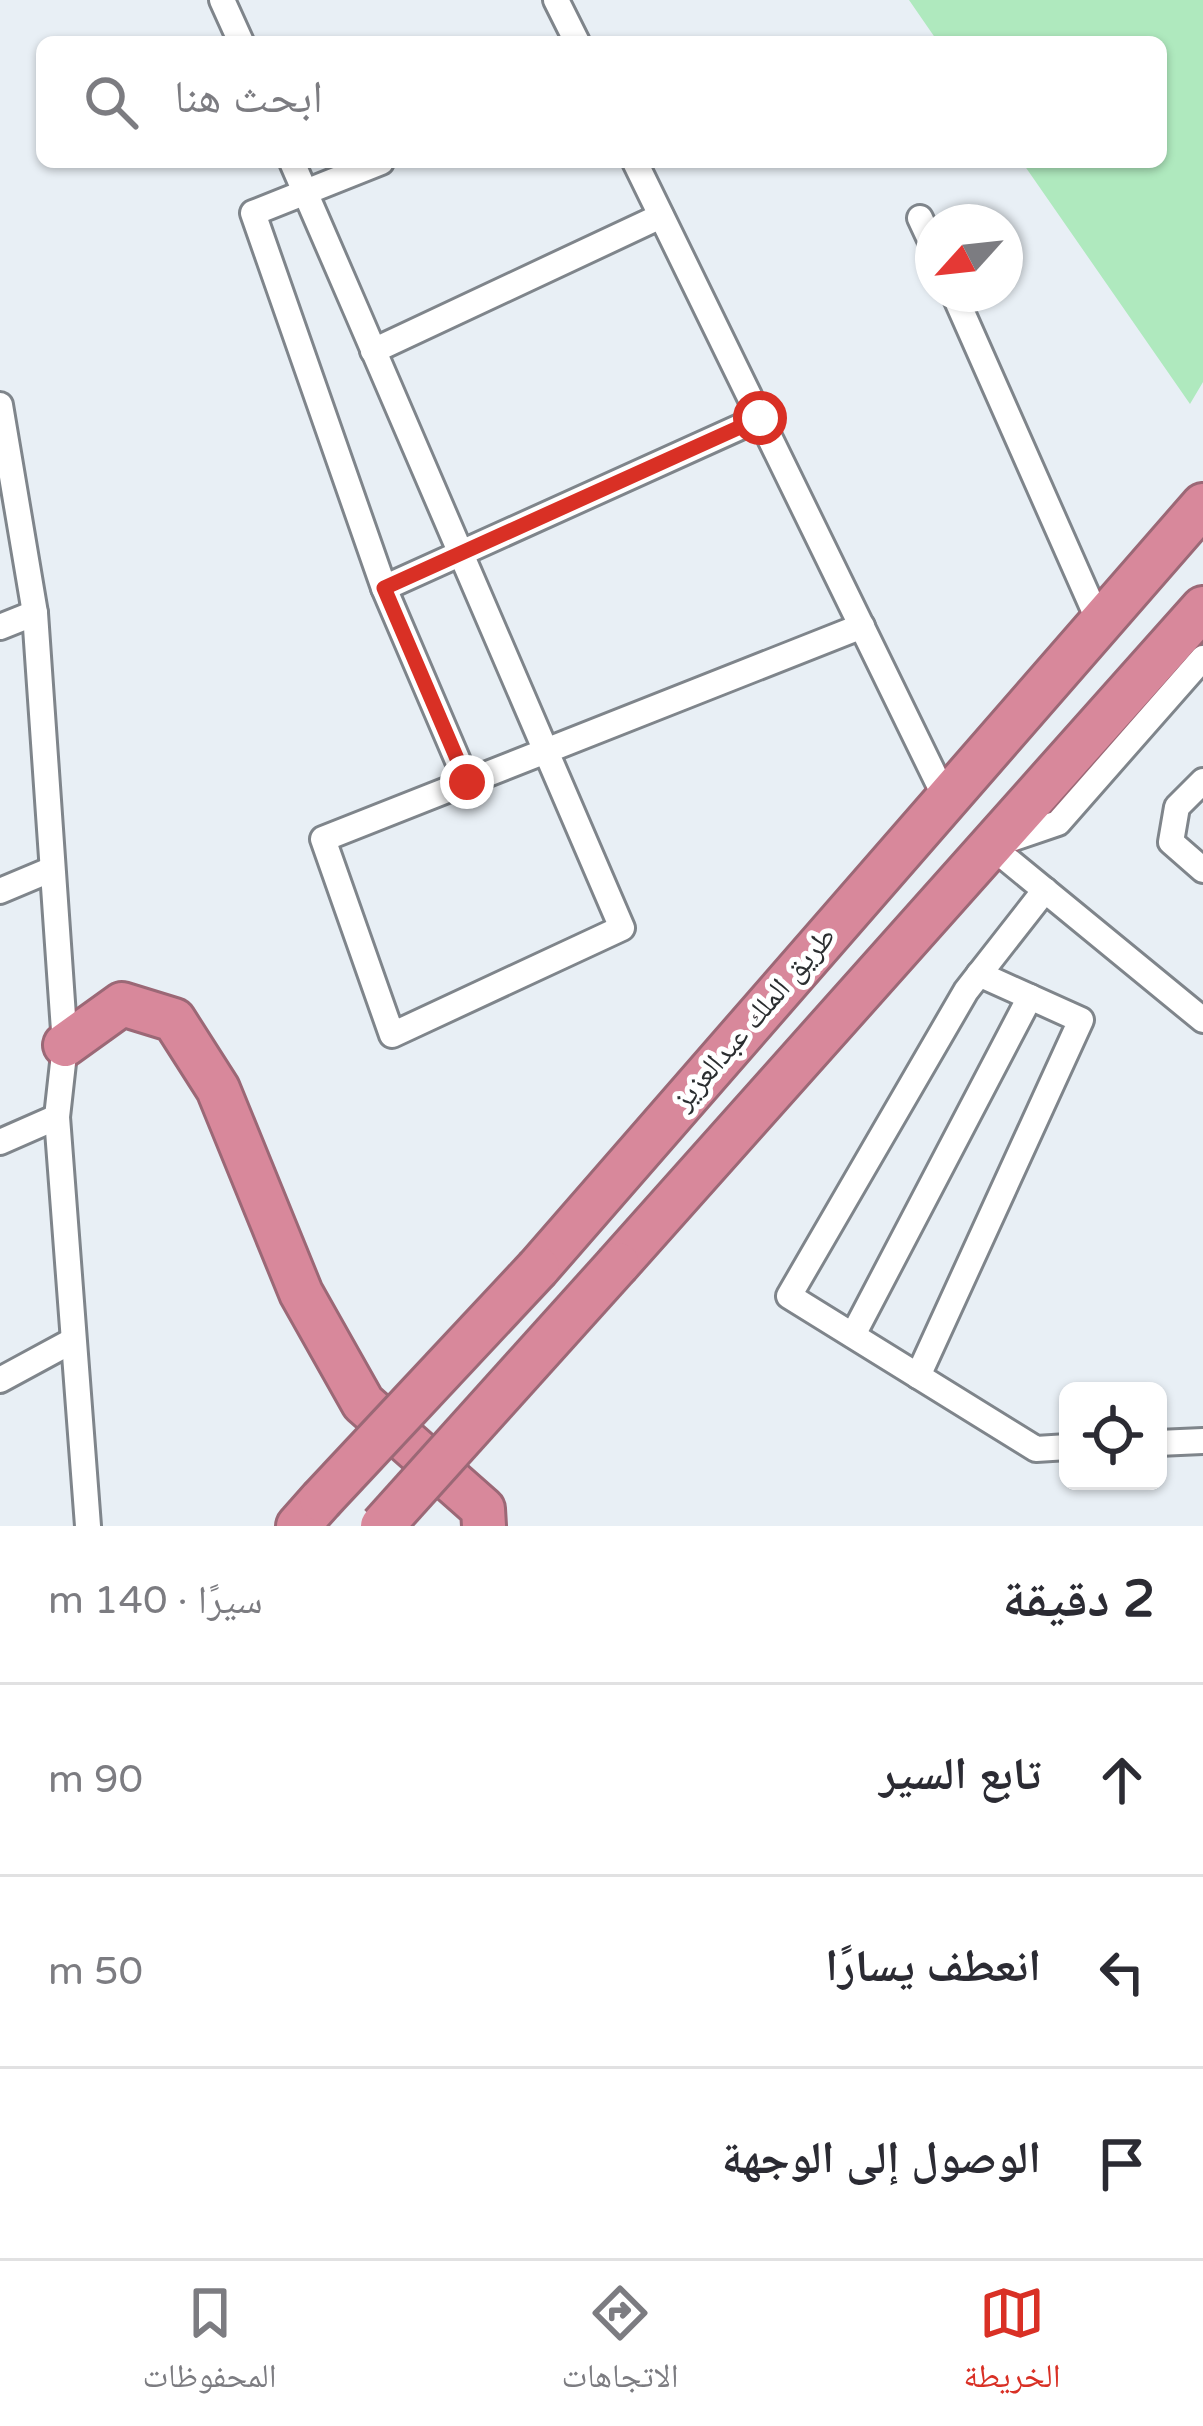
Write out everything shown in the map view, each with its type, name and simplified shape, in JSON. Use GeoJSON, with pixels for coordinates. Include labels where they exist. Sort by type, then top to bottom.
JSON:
{"type":"FeatureCollection","features":[{"type":"Feature","properties":{"kind":"highway","name":"طريق الملك عبدالعزيز"},"geometry":{"type":"LineString","coordinates":[[309,1513],[538,1268],[1203,505]]}},
{"type":"Feature","properties":{"kind":"highway","name":"طريق الملك عبدالعزيز"},"geometry":{"type":"LineString","coordinates":[[382,1526],[1203,608]]}},
{"type":"Feature","properties":{"kind":"highway"},"geometry":{"type":"LineString","coordinates":[[65,1045],[122,1004],[174,1020],[218,1089],[301,1293],[363,1402],[483,1509],[484,1526]]}},
{"type":"Feature","properties":{"kind":"street"},"geometry":{"type":"LineString","coordinates":[[222,0],[238,36]]}},
{"type":"Feature","properties":{"kind":"street"},"geometry":{"type":"LineString","coordinates":[[556,0],[574,36]]}},
{"type":"Feature","properties":{"kind":"street"},"geometry":{"type":"LineString","coordinates":[[295,168],[374,351],[461,553],[546,751],[622,928],[392,1036],[322,839],[546,751],[862,626]]}},
{"type":"Feature","properties":{"kind":"street"},"geometry":{"type":"LineString","coordinates":[[366,168],[253,213],[384,588],[467,782]]}},
{"type":"Feature","properties":{"kind":"street"},"geometry":{"type":"LineString","coordinates":[[638,168],[945,797]]}},
{"type":"Feature","properties":{"kind":"street"},"geometry":{"type":"LineString","coordinates":[[374,351],[661,215]]}},
{"type":"Feature","properties":{"kind":"street"},"geometry":{"type":"LineString","coordinates":[[962,312],[1100,624]]}},
{"type":"Feature","properties":{"kind":"street"},"geometry":{"type":"LineString","coordinates":[[0,405],[35,613],[65,1045],[57,1117],[88,1526]]}},
{"type":"Feature","properties":{"kind":"street"},"geometry":{"type":"LineString","coordinates":[[384,588],[760,418]]}},
{"type":"Feature","properties":{"kind":"street"},"geometry":{"type":"LineString","coordinates":[[0,627],[35,613]]}},
{"type":"Feature","properties":{"kind":"street"},"geometry":{"type":"LineString","coordinates":[[991,845],[1058,823],[1194,688],[1203,658]]}},
{"type":"Feature","properties":{"kind":"street"},"geometry":{"type":"LineString","coordinates":[[1203,781],[1177,807],[1171,842],[1203,870]]}},
{"type":"Feature","properties":{"kind":"street"},"geometry":{"type":"LineString","coordinates":[[991,845],[1203,1020]]}},
{"type":"Feature","properties":{"kind":"street"},"geometry":{"type":"LineString","coordinates":[[0,891],[50,870]]}},
{"type":"Feature","properties":{"kind":"street"},"geometry":{"type":"LineString","coordinates":[[1045,890],[979,974],[789,1296],[1036,1449],[1059,1448]]}},
{"type":"Feature","properties":{"kind":"street"},"geometry":{"type":"LineString","coordinates":[[918,1376],[1081,1020],[979,974]]}},
{"type":"Feature","properties":{"kind":"street"},"geometry":{"type":"LineString","coordinates":[[853,1335],[1030,997]]}},
{"type":"Feature","properties":{"kind":"street"},"geometry":{"type":"LineString","coordinates":[[0,1142],[57,1117]]}},
{"type":"Feature","properties":{"kind":"street"},"geometry":{"type":"LineString","coordinates":[[0,1380],[72,1341]]}},
{"type":"Feature","properties":{"kind":"street"},"geometry":{"type":"LineString","coordinates":[[1167,1443],[1203,1441]]}},
{"type":"Feature","properties":{"kind":"green space"},"geometry":{"type":"Polygon","coordinates":[[[909,0],[1203,0],[1203,382],[1190,404],[1026,168],[1167,168],[1167,36],[934,36],[909,0]]]}},
{"type":"Feature","properties":{"kind":"route"},"geometry":{"type":"LineString","coordinates":[[467,782],[384,588],[760,418]]}}]}
